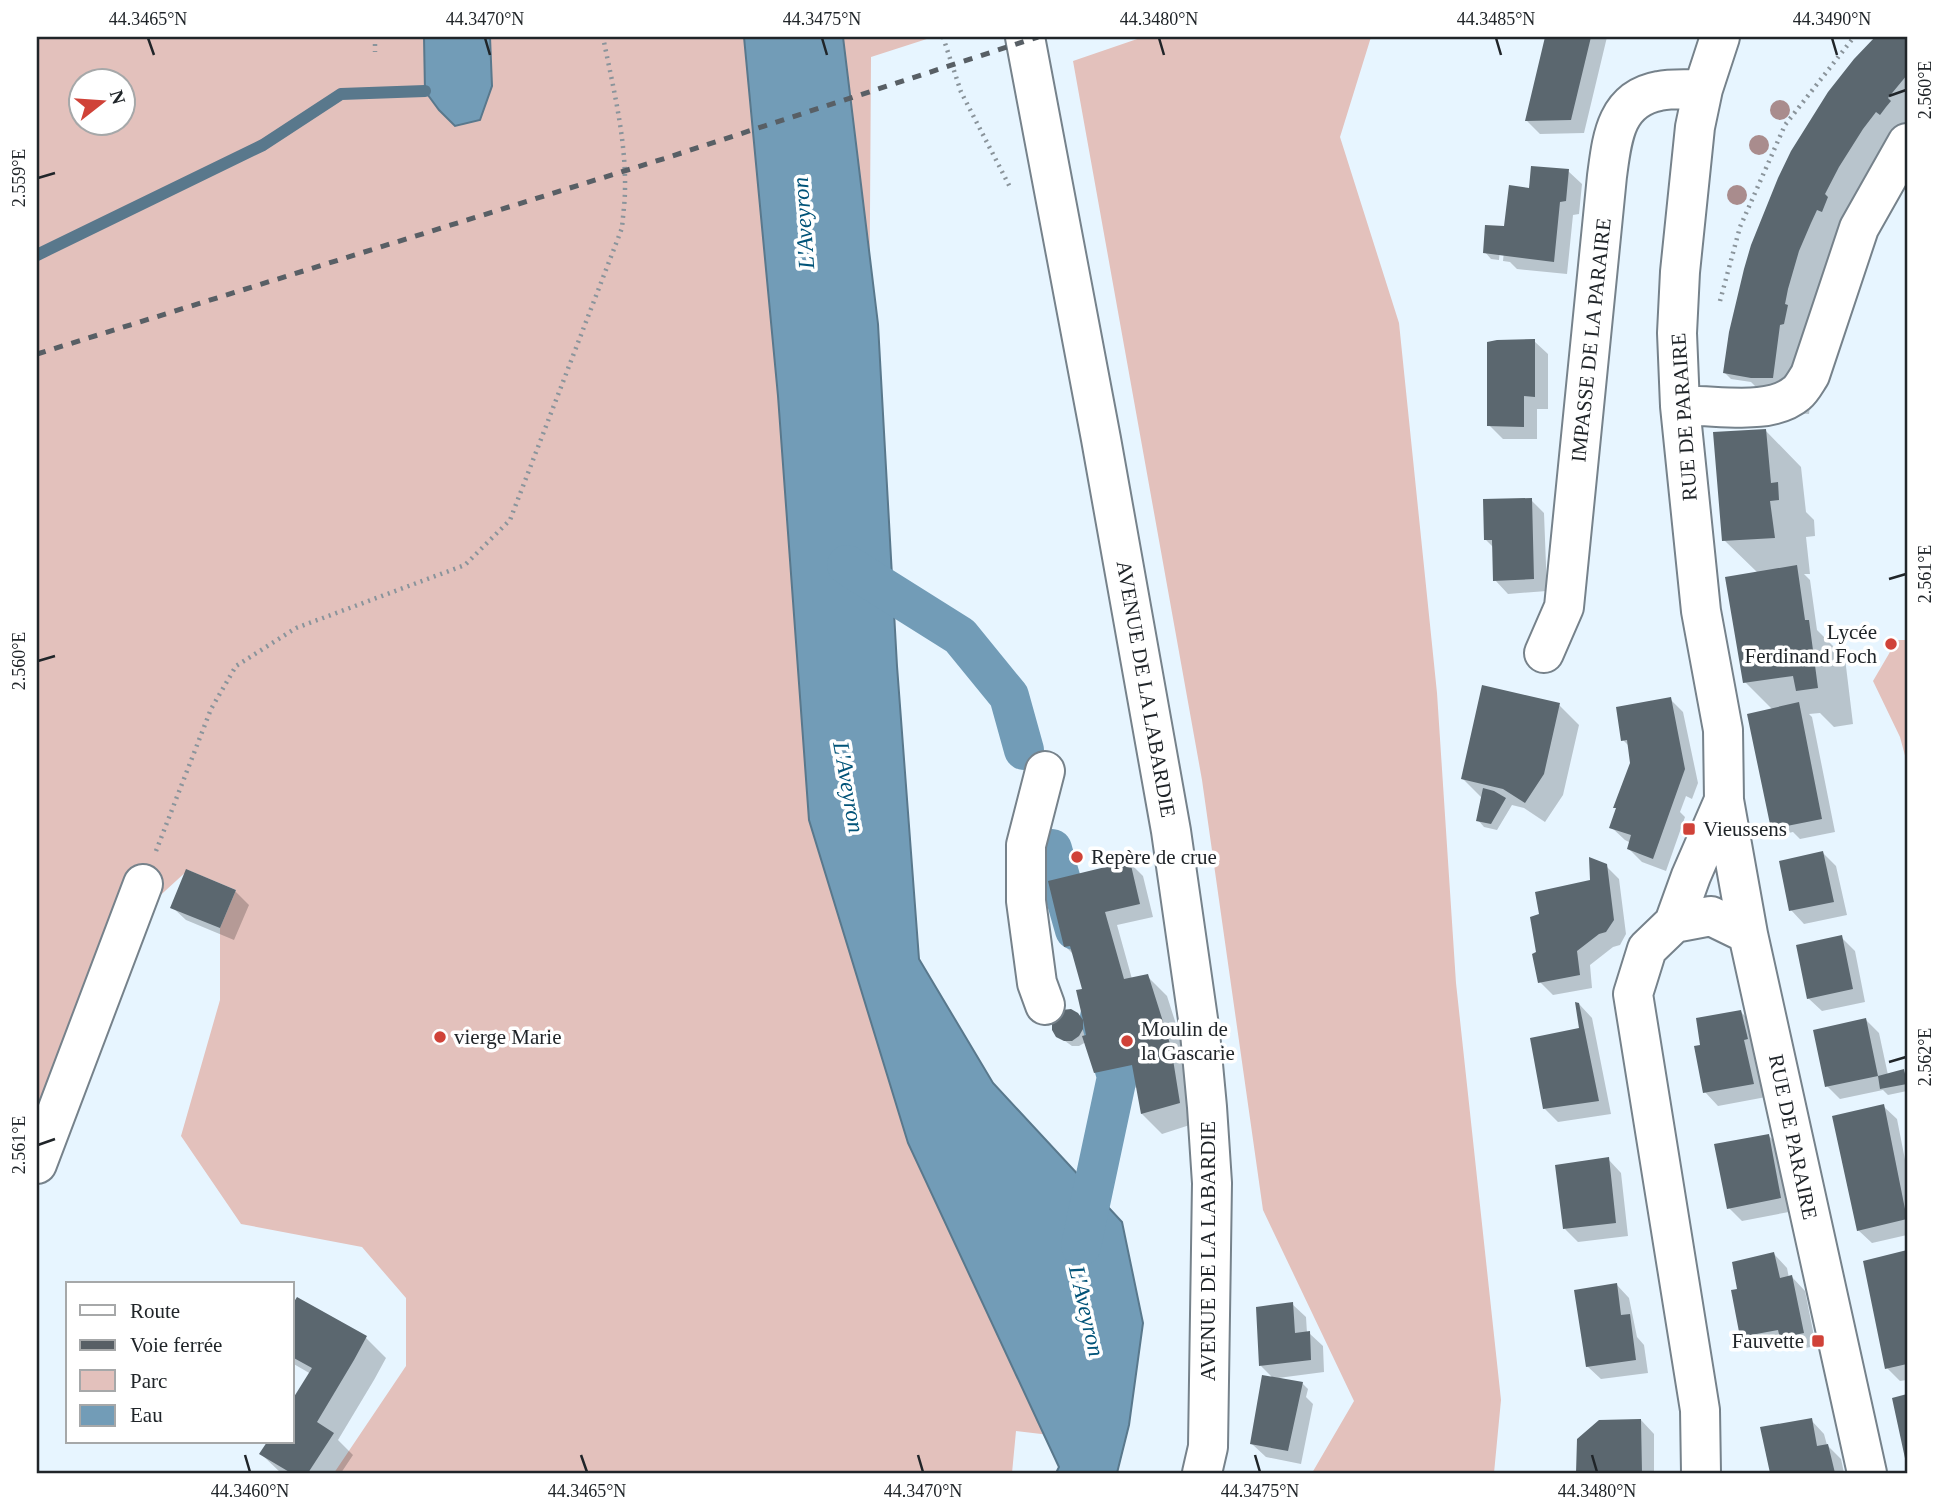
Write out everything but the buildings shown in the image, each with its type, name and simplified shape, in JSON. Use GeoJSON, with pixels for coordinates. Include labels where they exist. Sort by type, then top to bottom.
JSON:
{"type":"FeatureCollection","features":[{"type":"Feature","properties":{"kind":"street","name":"AVENUE DE LA LABARDIE"},"geometry":{"type":"LineString","coordinates":[[1025,37],[1171,831],[1199,1033],[1212,1182],[1208,1447],[1202,1473]]}},
{"type":"Feature","properties":{"kind":"street","name":"RUE DE PARAIRE"},"geometry":{"type":"LineString","coordinates":[[1720,37],[1703,89],[1688,176],[1677,333],[1680,406],[1701,611],[1723,730],[1724,800],[1748,934],[1867,1473]]}},
{"type":"Feature","properties":{"kind":"street","name":"IMPASSE DE LA PARAIRE"},"geometry":{"type":"LineString","coordinates":[[1544,653],[1564,607],[1607,176],[1615,129],[1633,101],[1645,95],[1660,91],[1703,89]]}},
{"type":"Feature","properties":{"kind":"street"},"geometry":{"type":"LineString","coordinates":[[1680,406],[1765,408],[1798,393],[1810,375],[1859,228],[1907,142]]}},
{"type":"Feature","properties":{"kind":"street"},"geometry":{"type":"LineString","coordinates":[[1045,771],[1026,845],[1026,901],[1037,983],[1045,1005]]}},
{"type":"Feature","properties":{"kind":"street","name":"RUE DE PARAIRE"},"geometry":{"type":"LineString","coordinates":[[1674,923],[1724,800]]}},
{"type":"Feature","properties":{"kind":"street"},"geometry":{"type":"LineString","coordinates":[[37,1164],[143,884]]}},
{"type":"Feature","properties":{"kind":"street"},"geometry":{"type":"LineString","coordinates":[[1701,1473],[1700,1410],[1633,995],[1647,948],[1674,923],[1711,916],[1748,934]]}},
{"type":"Feature","properties":{"kind":"path"},"geometry":{"type":"LineString","coordinates":[[375,37],[375,52]]}},
{"type":"Feature","properties":{"kind":"path"},"geometry":{"type":"LineString","coordinates":[[143,884],[211,709],[236,666],[296,628],[465,565],[510,520],[622,228],[625,188],[623,146],[603,37]]}},
{"type":"Feature","properties":{"kind":"path"},"geometry":{"type":"LineString","coordinates":[[943,37],[961,92],[1012,190]]}},
{"type":"Feature","properties":{"kind":"path"},"geometry":{"type":"LineString","coordinates":[[1720,304],[1740,226],[1785,125],[1854,37]]}},
{"type":"Feature","properties":{"kind":"green space"},"geometry":{"type":"Polygon","coordinates":[[[37,37],[933,37],[871,57],[869,1000],[1075,1438],[1016,1431],[1012,1473],[334,1473],[406,1366],[406,1298],[362,1247],[241,1224],[181,1136],[220,1000],[220,928],[236,890],[188,870],[107,944],[37,1120],[37,37]]]}},
{"type":"Feature","properties":{"kind":"green space"},"geometry":{"type":"Polygon","coordinates":[[[1143,37],[1371,37],[1340,137],[1399,323],[1437,693],[1456,983],[1501,1400],[1494,1473],[1312,1473],[1354,1401],[1263,1210],[1202,780],[1073,61],[1143,37]]]}},
{"type":"Feature","properties":{"kind":"green space"},"geometry":{"type":"Polygon","coordinates":[[[1897,640],[1907,640],[1907,763],[1900,737],[1873,681],[1897,640]]]}},
{"type":"Feature","properties":{"kind":"water"},"geometry":{"type":"Polygon","coordinates":[[[424,37],[490,37],[492,86],[480,120],[455,126],[425,91],[424,37]]]}},
{"type":"Feature","properties":{"kind":"water","name":"L'Aveyron"},"geometry":{"type":"Polygon","coordinates":[[[744,37],[843,37],[878,324],[897,666],[919,959],[993,1083],[1122,1222],[1143,1323],[1129,1425],[1117,1473],[1056,1473],[1059,1467],[908,1143],[809,820],[778,396],[744,37]]]}},
{"type":"Feature","properties":{"kind":"waterway"},"geometry":{"type":"LineString","coordinates":[[37,255],[263,145],[341,94],[425,91]]}},
{"type":"Feature","properties":{"kind":"waterway"},"geometry":{"type":"LineString","coordinates":[[847,565],[960,636],[1009,696],[1024,750]]}},
{"type":"Feature","properties":{"kind":"waterway"},"geometry":{"type":"LineString","coordinates":[[1052,849],[1075,930]]}},
{"type":"Feature","properties":{"kind":"waterway"},"geometry":{"type":"LineString","coordinates":[[1081,1246],[1117,1077],[1100,1017]]}},
{"type":"Feature","properties":{"kind":"railway"},"geometry":{"type":"LineString","coordinates":[[37,354],[666,158],[1038,37]]}},
{"type":"Feature","properties":{"kind":"place","name":"Lycée Ferdinand Foch"},"geometry":{"type":"Point","coordinates":[1891,644]}},
{"type":"Feature","properties":{"kind":"place","name":"Vieussens"},"geometry":{"type":"Point","coordinates":[1689,829]}},
{"type":"Feature","properties":{"kind":"place","name":"Repère de crue"},"geometry":{"type":"Point","coordinates":[1077,857]}},
{"type":"Feature","properties":{"kind":"place","name":"vierge Marie"},"geometry":{"type":"Point","coordinates":[440,1037]}},
{"type":"Feature","properties":{"kind":"place","name":"Moulin de la Gascarie"},"geometry":{"type":"Point","coordinates":[1127,1041]}},
{"type":"Feature","properties":{"kind":"place","name":"Fauvette"},"geometry":{"type":"Point","coordinates":[1818,1341]}}]}
